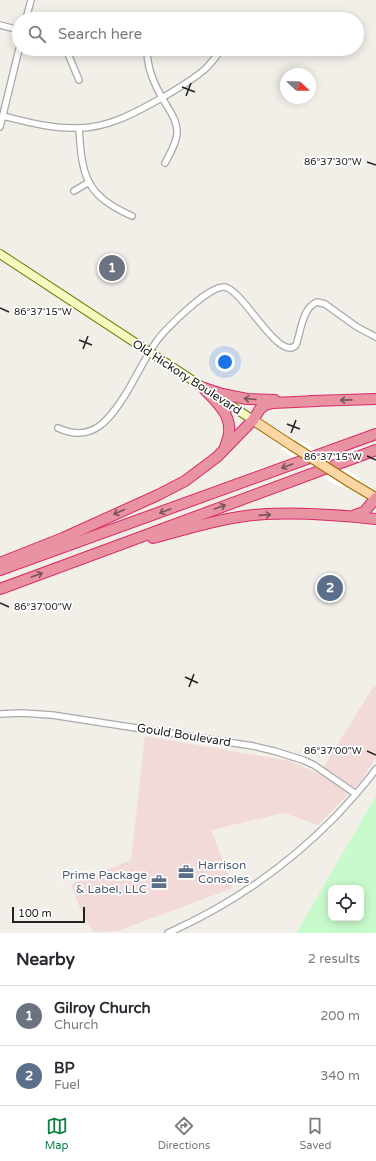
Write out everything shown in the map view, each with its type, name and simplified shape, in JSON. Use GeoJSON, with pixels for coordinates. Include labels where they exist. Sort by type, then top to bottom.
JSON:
{"type":"FeatureCollection","features":[{"type":"Feature","properties":{"kind":"highway"},"geometry":{"type":"LineString","coordinates":[[204,388],[222,394],[247,399],[317,401]]}},
{"type":"Feature","properties":{"kind":"highway"},"geometry":{"type":"LineString","coordinates":[[204,388],[224,411],[229,423],[229,436],[226,446],[221,453]]}},
{"type":"Feature","properties":{"kind":"highway"},"geometry":{"type":"LineString","coordinates":[[0,563],[53,542],[158,495],[194,475],[221,453],[253,420],[260,409],[267,404],[376,399]]}},
{"type":"Feature","properties":{"kind":"highway"},"geometry":{"type":"LineString","coordinates":[[0,570],[376,434]]}},
{"type":"Feature","properties":{"kind":"highway"},"geometry":{"type":"LineString","coordinates":[[0,588],[376,450]]}},
{"type":"Feature","properties":{"kind":"highway"},"geometry":{"type":"LineString","coordinates":[[351,516],[364,512],[376,498]]}},
{"type":"Feature","properties":{"kind":"highway"},"geometry":{"type":"LineString","coordinates":[[78,560],[182,530],[234,518],[266,514],[304,514],[351,516],[376,519]]}},
{"type":"Feature","properties":{"kind":"main road","name":"Old Hickory Boulevard"},"geometry":{"type":"LineString","coordinates":[[0,254],[291,445],[376,498]]}},
{"type":"Feature","properties":{"kind":"street"},"geometry":{"type":"LineString","coordinates":[[28,12],[31,0]]}},
{"type":"Feature","properties":{"kind":"street"},"geometry":{"type":"LineString","coordinates":[[0,25],[12,28]]}},
{"type":"Feature","properties":{"kind":"street"},"geometry":{"type":"LineString","coordinates":[[0,127],[17,56]]}},
{"type":"Feature","properties":{"kind":"street"},"geometry":{"type":"LineString","coordinates":[[69,56],[79,80]]}},
{"type":"Feature","properties":{"kind":"street"},"geometry":{"type":"LineString","coordinates":[[148,56],[150,74],[173,117],[177,130],[175,143],[165,163]]}},
{"type":"Feature","properties":{"kind":"street"},"geometry":{"type":"LineString","coordinates":[[3,116],[53,128],[100,126],[120,120],[183,86],[197,76],[216,56]]}},
{"type":"Feature","properties":{"kind":"street"},"geometry":{"type":"LineString","coordinates":[[80,128],[82,162],[89,182],[96,193],[108,203],[132,216]]}},
{"type":"Feature","properties":{"kind":"street"},"geometry":{"type":"LineString","coordinates":[[74,191],[89,182]]}},
{"type":"Feature","properties":{"kind":"street"},"geometry":{"type":"LineString","coordinates":[[58,428],[67,432],[80,432],[90,431],[101,425],[117,408],[159,338],[179,317],[212,291],[224,286],[229,288],[241,300],[277,341],[289,349],[294,348],[296,345],[308,309],[317,302],[325,304],[357,327],[376,337]]}},
{"type":"Feature","properties":{"kind":"street","name":"Gould Boulevard"},"geometry":{"type":"LineString","coordinates":[[0,714],[21,713],[52,715],[253,746],[303,760],[325,772],[356,794]]}},
{"type":"Feature","properties":{"kind":"street"},"geometry":{"type":"LineString","coordinates":[[168,933],[212,912],[255,885],[278,868],[324,828],[356,794],[376,769]]}},
{"type":"Feature","properties":{"kind":"shaded area"},"geometry":{"type":"Polygon","coordinates":[[[374,686],[376,687],[376,757],[362,780],[318,825],[284,813],[211,830],[233,888],[118,931],[94,932],[83,916],[71,884],[131,860],[145,736],[290,761],[319,774],[374,686]]]}},
{"type":"Feature","properties":{"kind":"green space"},"geometry":{"type":"Polygon","coordinates":[[[376,796],[376,933],[296,933],[376,796]]]}},
{"type":"Feature","properties":{"kind":"pier"},"geometry":{"type":"Polygon","coordinates":[[[302,441],[361,479],[339,487],[280,449],[302,441]]]}},
{"type":"Feature","properties":{"kind":"place","name":"Gilroy Church"},"geometry":{"type":"Point","coordinates":[112,268]}},
{"type":"Feature","properties":{"kind":"place","name":"BP"},"geometry":{"type":"Point","coordinates":[330,588]}},
{"type":"Feature","properties":{"kind":"place","name":"Harrison Consoles"},"geometry":{"type":"Point","coordinates":[186,872]}},
{"type":"Feature","properties":{"kind":"place","name":"Prime Package & Label, LLC"},"geometry":{"type":"Point","coordinates":[159,882]}}]}
